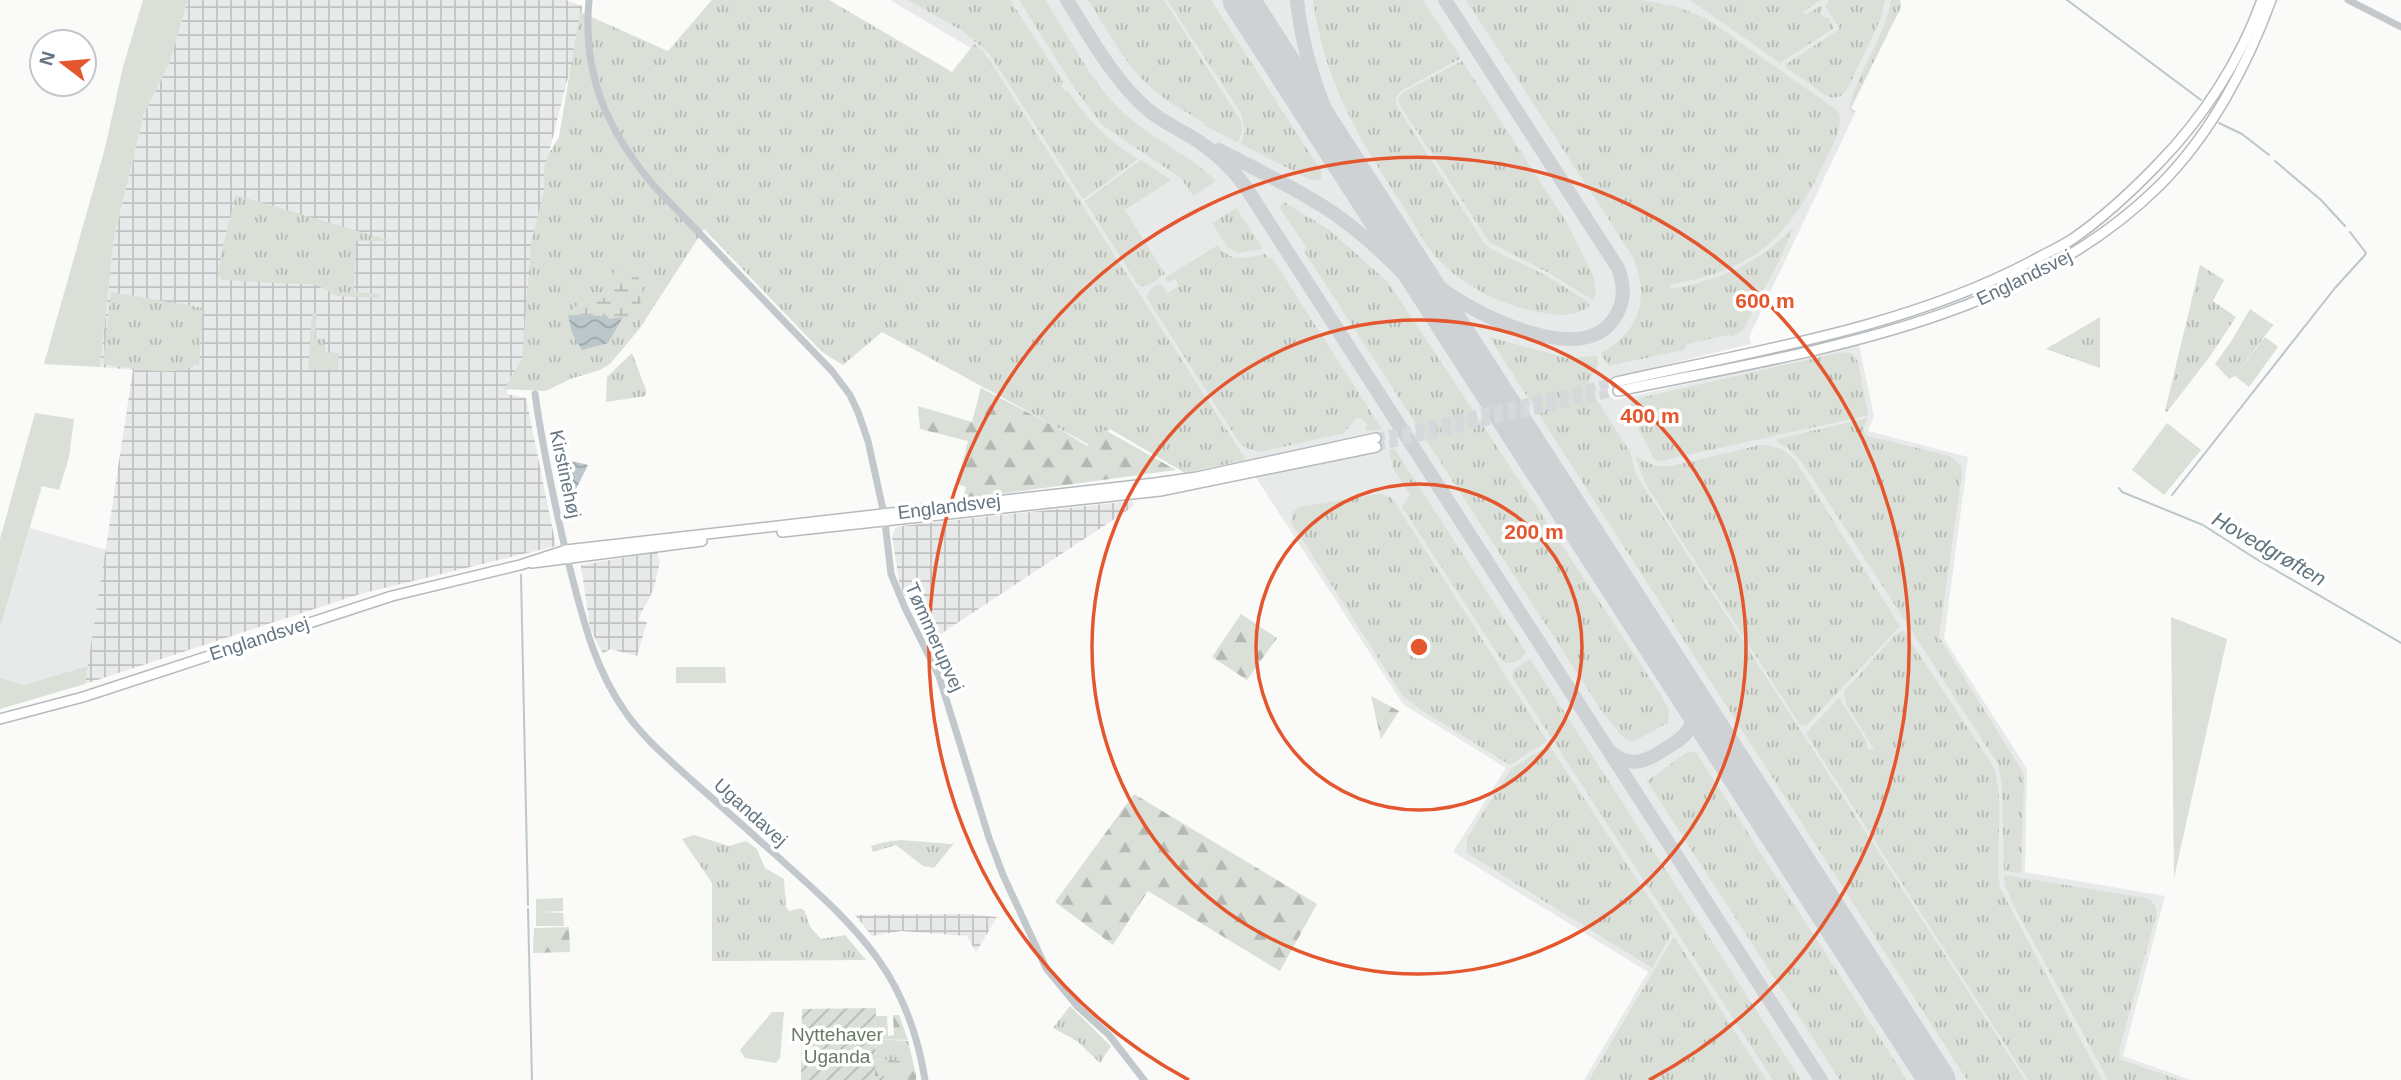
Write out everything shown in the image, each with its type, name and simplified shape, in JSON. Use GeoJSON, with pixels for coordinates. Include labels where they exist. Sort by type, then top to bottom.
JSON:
{"type":"FeatureCollection","features":[{"type":"Feature","properties":{"kind":"main road","name":"Englandsvej"},"geometry":{"type":"LineString","coordinates":[[2262,0],[2233,63],[2179,143],[2106,213],[2072,240],[1998,279],[1920,309],[1617,387],[1828,347],[1925,319],[1999,294],[2081,249],[2115,225],[2161,184],[2195,142],[2217,111],[2241,68],[2262,26],[2271,0]]}},
{"type":"Feature","properties":{"kind":"main road","name":"Englandsvej"},"geometry":{"type":"LineString","coordinates":[[0,719],[83,697],[392,596],[567,555],[884,518],[1160,491],[1376,442]]}},
{"type":"Feature","properties":{"kind":"street","name":"Tømmerupvej"},"geometry":{"type":"LineString","coordinates":[[589,0],[592,71],[607,115],[628,155],[654,187],[832,371],[850,395],[868,441],[884,518],[891,574],[896,589],[939,676],[989,838],[1035,946],[1059,985],[1078,1007],[1109,1035],[1144,1080]]}},
{"type":"Feature","properties":{"kind":"street"},"geometry":{"type":"LineString","coordinates":[[2348,0],[2401,27]]}},
{"type":"Feature","properties":{"kind":"street","name":"Kirstinehøj"},"geometry":{"type":"LineString","coordinates":[[535,394],[544,452],[567,555]]}},
{"type":"Feature","properties":{"kind":"street","name":"Ugandavej"},"geometry":{"type":"LineString","coordinates":[[567,555],[594,657],[627,715],[657,749],[859,933],[884,968],[906,1011],[917,1041],[925,1080]]}},
{"type":"Feature","properties":{"kind":"shaded area"},"geometry":{"type":"Polygon","coordinates":[[[188,0],[566,0],[582,6],[581,26],[548,156],[546,193],[523,359],[508,381],[507,394],[526,398],[556,546],[360,594],[85,684],[133,370],[100,367],[114,238],[144,114],[169,64],[188,0]]]}},
{"type":"Feature","properties":{"kind":"shaded area"},"geometry":{"type":"Polygon","coordinates":[[[890,0],[1900,0],[1901,7],[1851,108],[1856,111],[1749,337],[1751,344],[1611,378],[1606,392],[1615,400],[1859,345],[1874,416],[1868,431],[1968,457],[1944,639],[2027,769],[2025,872],[2165,896],[2123,1056],[2191,1080],[1584,1080],[1648,972],[1453,852],[1506,768],[1403,704],[981,54],[890,0]]]}},
{"type":"Feature","properties":{"kind":"shaded area"},"geometry":{"type":"Polygon","coordinates":[[[1132,501],[1134,506],[930,641],[900,587],[892,536],[895,528],[1132,501]]]}},
{"type":"Feature","properties":{"kind":"shaded area"},"geometry":{"type":"Polygon","coordinates":[[[30,528],[106,550],[88,666],[23,685],[0,678],[0,628],[30,528]]]}},
{"type":"Feature","properties":{"kind":"shaded area"},"geometry":{"type":"Polygon","coordinates":[[[657,552],[660,562],[654,588],[638,620],[647,622],[637,656],[610,649],[603,654],[590,628],[581,565],[657,552]]]}},
{"type":"Feature","properties":{"kind":"shaded area"},"geometry":{"type":"Polygon","coordinates":[[[967,914],[997,917],[976,952],[967,936],[901,931],[872,936],[855,915],[967,914]]]}},
{"type":"Feature","properties":{"kind":"green space"},"geometry":{"type":"Polygon","coordinates":[[[143,0],[188,0],[169,64],[144,114],[114,238],[100,367],[44,364],[105,148],[123,67],[143,0]]]}},
{"type":"Feature","properties":{"kind":"green space"},"geometry":{"type":"Polygon","coordinates":[[[712,0],[829,0],[952,72],[974,44],[984,52],[1246,460],[1185,473],[1110,429],[1093,447],[882,332],[843,365],[822,352],[704,229],[640,328],[610,364],[546,391],[504,389],[522,359],[531,244],[544,191],[544,169],[548,155],[559,137],[580,12],[668,51],[712,0]]]}},
{"type":"Feature","properties":{"kind":"green space"},"geometry":{"type":"Polygon","coordinates":[[[908,0],[1010,0],[1063,82],[1061,86],[1065,91],[1068,91],[1099,129],[1138,159],[1083,199],[989,53],[961,30],[908,0]]]}},
{"type":"Feature","properties":{"kind":"green space"},"geometry":{"type":"Polygon","coordinates":[[[1019,0],[1045,0],[1091,74],[1113,102],[1147,132],[1216,181],[1193,196],[1181,178],[1102,125],[1075,89],[1019,0]]]}},
{"type":"Feature","properties":{"kind":"green space"},"geometry":{"type":"Polygon","coordinates":[[[1088,0],[1164,0],[1241,121],[1242,132],[1238,143],[1204,125],[1149,86],[1124,56],[1088,0]]]}},
{"type":"Feature","properties":{"kind":"green space"},"geometry":{"type":"Polygon","coordinates":[[[1167,0],[1211,0],[1321,171],[1321,179],[1307,178],[1241,144],[1245,130],[1241,113],[1167,0]]]}},
{"type":"Feature","properties":{"kind":"green space"},"geometry":{"type":"Polygon","coordinates":[[[1313,0],[1423,0],[1461,58],[1401,91],[1396,97],[1396,105],[1485,244],[1545,275],[1590,305],[1578,312],[1564,315],[1521,308],[1469,285],[1437,258],[1371,155],[1345,107],[1326,57],[1313,0]]]}},
{"type":"Feature","properties":{"kind":"green space"},"geometry":{"type":"Polygon","coordinates":[[[1466,0],[1642,0],[1678,7],[1707,19],[1838,111],[1840,123],[1834,143],[1806,198],[1784,229],[1756,254],[1738,264],[1711,275],[1670,285],[1671,289],[1706,281],[1738,268],[1766,251],[1793,227],[1780,259],[1743,330],[1732,337],[1729,335],[1687,344],[1684,350],[1608,366],[1601,353],[1625,335],[1633,324],[1641,300],[1641,286],[1633,257],[1466,0]]]}},
{"type":"Feature","properties":{"kind":"green space"},"geometry":{"type":"Polygon","coordinates":[[[1690,0],[1821,0],[1803,12],[1806,15],[1820,6],[1823,7],[1821,13],[1829,18],[1834,28],[1780,63],[1690,0]]]}},
{"type":"Feature","properties":{"kind":"green space"},"geometry":{"type":"Polygon","coordinates":[[[1829,0],[1885,0],[1881,18],[1848,88],[1842,95],[1834,98],[1785,67],[1840,29],[1825,6],[1829,0]]]}},
{"type":"Feature","properties":{"kind":"green space"},"geometry":{"type":"Polygon","coordinates":[[[1891,0],[1900,0],[1901,7],[1851,108],[1855,111],[1853,113],[1849,110],[1853,96],[1883,28],[1891,0]]]}},
{"type":"Feature","properties":{"kind":"green space"},"geometry":{"type":"Polygon","coordinates":[[[1462,61],[1567,223],[1593,275],[1596,291],[1593,300],[1489,242],[1400,105],[1398,99],[1402,93],[1462,61]]]}},
{"type":"Feature","properties":{"kind":"green space"},"geometry":{"type":"Polygon","coordinates":[[[1141,160],[1171,180],[1125,210],[1165,274],[1146,286],[1138,285],[1085,201],[1141,160]]]}},
{"type":"Feature","properties":{"kind":"green space"},"geometry":{"type":"Polygon","coordinates":[[[236,195],[391,241],[356,241],[354,292],[379,294],[379,298],[338,296],[316,285],[222,280],[218,275],[222,249],[236,195]]]}},
{"type":"Feature","properties":{"kind":"green space"},"geometry":{"type":"Polygon","coordinates":[[[1284,202],[1328,229],[1388,282],[1661,695],[1669,711],[1668,723],[1632,742],[1622,736],[1601,710],[1304,251],[1307,248],[1279,207],[1284,202]]]}},
{"type":"Feature","properties":{"kind":"green space"},"geometry":{"type":"Polygon","coordinates":[[[1236,208],[1263,249],[1239,253],[1228,248],[1212,223],[1236,208]]]}},
{"type":"Feature","properties":{"kind":"green space"},"geometry":{"type":"Polygon","coordinates":[[[1218,245],[1227,255],[1233,257],[1266,254],[1269,259],[1272,258],[1382,429],[1365,431],[1367,424],[1361,418],[1356,418],[1344,433],[1260,452],[1246,448],[1239,442],[1147,298],[1149,291],[1157,285],[1160,284],[1168,293],[1179,286],[1175,279],[1167,282],[1165,278],[1218,245]]]}},
{"type":"Feature","properties":{"kind":"green space"},"geometry":{"type":"Polygon","coordinates":[[[2200,265],[2224,280],[2213,301],[2236,317],[2167,412],[2165,411],[2200,265]]]}},
{"type":"Feature","properties":{"kind":"green space"},"geometry":{"type":"Polygon","coordinates":[[[615,268],[626,268],[638,276],[641,284],[642,300],[629,319],[568,315],[584,301],[596,302],[609,293],[615,268]]]}},
{"type":"Feature","properties":{"kind":"green space"},"geometry":{"type":"Polygon","coordinates":[[[111,292],[203,308],[199,365],[164,371],[103,364],[111,292]]]}},
{"type":"Feature","properties":{"kind":"green space"},"geometry":{"type":"Polygon","coordinates":[[[2250,309],[2273,325],[2235,376],[2229,379],[2215,364],[2250,309]]]}},
{"type":"Feature","properties":{"kind":"green space"},"geometry":{"type":"Polygon","coordinates":[[[312,313],[317,313],[315,338],[325,339],[325,352],[339,353],[338,370],[308,369],[312,313]]]}},
{"type":"Feature","properties":{"kind":"green space"},"geometry":{"type":"Polygon","coordinates":[[[2100,317],[2100,368],[2046,349],[2100,317]]]}},
{"type":"Feature","properties":{"kind":"green space"},"geometry":{"type":"Polygon","coordinates":[[[1489,337],[1567,358],[1597,356],[1597,366],[1588,386],[1630,452],[1635,473],[2025,1080],[1967,1080],[1489,337]]]}},
{"type":"Feature","properties":{"kind":"green space"},"geometry":{"type":"Polygon","coordinates":[[[2265,337],[2278,347],[2249,387],[2235,376],[2265,337]]]}},
{"type":"Feature","properties":{"kind":"green space"},"geometry":{"type":"Polygon","coordinates":[[[1842,352],[1852,354],[1858,362],[1868,415],[1660,461],[1654,459],[1630,412],[1631,403],[1640,398],[1842,352]]]}},
{"type":"Feature","properties":{"kind":"green space"},"geometry":{"type":"Polygon","coordinates":[[[632,353],[646,396],[606,402],[607,377],[632,353]]]}},
{"type":"Feature","properties":{"kind":"green space"},"geometry":{"type":"Polygon","coordinates":[[[981,388],[1087,446],[1105,430],[1176,470],[963,499],[966,487],[957,484],[968,441],[920,429],[918,406],[972,422],[981,388]]]}},
{"type":"Feature","properties":{"kind":"green space"},"geometry":{"type":"Polygon","coordinates":[[[35,413],[74,419],[69,457],[59,490],[42,486],[0,628],[0,539],[35,413]]]}},
{"type":"Feature","properties":{"kind":"green space"},"geometry":{"type":"Polygon","coordinates":[[[1868,418],[1863,429],[1867,436],[1950,456],[1961,466],[1939,637],[2022,771],[2021,873],[2004,871],[2002,785],[1998,764],[1810,474],[1792,452],[1777,442],[1777,439],[1868,418]]]}},
{"type":"Feature","properties":{"kind":"green space"},"geometry":{"type":"Polygon","coordinates":[[[2167,423],[2201,450],[2164,495],[2132,470],[2167,423]]]}},
{"type":"Feature","properties":{"kind":"green space"},"geometry":{"type":"Polygon","coordinates":[[[1760,445],[1780,449],[1796,462],[1900,626],[1806,726],[1800,725],[1646,485],[1635,456],[1655,466],[1672,466],[1760,445]]]}},
{"type":"Feature","properties":{"kind":"green space"},"geometry":{"type":"Polygon","coordinates":[[[1394,448],[1526,652],[1516,662],[1503,662],[1402,507],[1410,495],[1393,468],[1389,450],[1394,448]]]}},
{"type":"Feature","properties":{"kind":"green space"},"geometry":{"type":"Polygon","coordinates":[[[1380,494],[1392,498],[1547,741],[1510,765],[1421,710],[1402,695],[1291,522],[1293,512],[1299,507],[1380,494]]]}},
{"type":"Feature","properties":{"kind":"green space"},"geometry":{"type":"Polygon","coordinates":[[[1241,614],[1277,638],[1247,680],[1212,657],[1241,614]]]}},
{"type":"Feature","properties":{"kind":"green space"},"geometry":{"type":"Polygon","coordinates":[[[2171,617],[2227,639],[2174,878],[2171,617]]]}},
{"type":"Feature","properties":{"kind":"green space"},"geometry":{"type":"Polygon","coordinates":[[[1903,630],[1993,766],[1999,795],[2000,888],[2102,1080],[2028,1080],[1807,735],[1839,698],[1866,740],[1868,749],[1874,749],[1846,704],[1844,692],[1896,634],[1903,630]]]}},
{"type":"Feature","properties":{"kind":"green space"},"geometry":{"type":"Polygon","coordinates":[[[1530,659],[1801,1080],[1773,1080],[1512,677],[1514,669],[1530,659]]]}},
{"type":"Feature","properties":{"kind":"green space"},"geometry":{"type":"Polygon","coordinates":[[[88,666],[85,684],[0,709],[0,678],[23,685],[88,666]]]}},
{"type":"Feature","properties":{"kind":"green space"},"geometry":{"type":"Polygon","coordinates":[[[676,667],[725,667],[726,683],[676,683],[676,667]]]}},
{"type":"Feature","properties":{"kind":"green space"},"geometry":{"type":"Polygon","coordinates":[[[1371,696],[1399,711],[1381,739],[1371,696]]]}},
{"type":"Feature","properties":{"kind":"green space"},"geometry":{"type":"Polygon","coordinates":[[[1549,745],[1672,933],[1652,968],[1467,853],[1467,838],[1511,769],[1549,745]]]}},
{"type":"Feature","properties":{"kind":"green space"},"geometry":{"type":"Polygon","coordinates":[[[1695,751],[1907,1080],[1840,1080],[1647,781],[1686,753],[1695,751]]]}},
{"type":"Feature","properties":{"kind":"green space"},"geometry":{"type":"Polygon","coordinates":[[[1134,794],[1317,904],[1280,971],[1148,891],[1113,945],[1055,902],[1134,794]]]}},
{"type":"Feature","properties":{"kind":"green space"},"geometry":{"type":"Polygon","coordinates":[[[694,835],[729,846],[746,841],[757,849],[765,868],[784,879],[786,907],[789,911],[804,910],[810,926],[821,939],[845,935],[866,960],[712,961],[712,883],[682,839],[694,835]]]}},
{"type":"Feature","properties":{"kind":"green space"},"geometry":{"type":"Polygon","coordinates":[[[901,840],[951,844],[955,842],[934,868],[923,866],[896,845],[873,852],[871,846],[901,840]]]}},
{"type":"Feature","properties":{"kind":"green space"},"geometry":{"type":"Polygon","coordinates":[[[2004,875],[2147,898],[2154,904],[2156,916],[2119,1059],[2180,1080],[2108,1080],[2014,906],[2005,885],[2004,875]]]}},
{"type":"Feature","properties":{"kind":"green space"},"geometry":{"type":"Polygon","coordinates":[[[563,898],[563,911],[542,912],[563,913],[564,926],[536,926],[536,899],[563,898]]]}},
{"type":"Feature","properties":{"kind":"green space"},"geometry":{"type":"Polygon","coordinates":[[[569,927],[570,952],[533,953],[534,928],[569,927]]]}},
{"type":"Feature","properties":{"kind":"green space"},"geometry":{"type":"Polygon","coordinates":[[[1675,938],[1766,1080],[1589,1080],[1675,938]]]}},
{"type":"Feature","properties":{"kind":"green space"},"geometry":{"type":"Polygon","coordinates":[[[1070,1006],[1111,1046],[1100,1063],[1077,1041],[1053,1028],[1070,1006]]]}},
{"type":"Feature","properties":{"kind":"green space","name":"Nyttehaver Uganda"},"geometry":{"type":"Polygon","coordinates":[[[876,1008],[875,1076],[884,1076],[884,1080],[801,1080],[802,1009],[876,1008]]]}},
{"type":"Feature","properties":{"kind":"green space"},"geometry":{"type":"Polygon","coordinates":[[[772,1012],[784,1012],[780,1058],[776,1063],[745,1058],[740,1050],[772,1012]]]}},
{"type":"Feature","properties":{"kind":"green space"},"geometry":{"type":"Polygon","coordinates":[[[893,1015],[899,1015],[908,1040],[876,1039],[876,1016],[887,1016],[888,1036],[894,1035],[893,1015]]]}},
{"type":"Feature","properties":{"kind":"green space"},"geometry":{"type":"Polygon","coordinates":[[[876,1039],[908,1041],[916,1075],[904,1061],[875,1059],[876,1039]]]}},
{"type":"Feature","properties":{"kind":"green space"},"geometry":{"type":"Polygon","coordinates":[[[875,1059],[904,1061],[916,1075],[916,1080],[884,1080],[884,1076],[875,1076],[875,1059]]]}},
{"type":"Feature","properties":{"kind":"water"},"geometry":{"type":"Polygon","coordinates":[[[604,313],[609,319],[623,317],[608,343],[582,350],[572,333],[568,315],[602,316],[604,313]]]}},
{"type":"Feature","properties":{"kind":"water"},"geometry":{"type":"Polygon","coordinates":[[[560,453],[568,460],[588,465],[570,501],[566,499],[556,454],[560,453]]]}},
{"type":"Feature","properties":{"kind":"waterway"},"geometry":{"type":"LineString","coordinates":[[2067,0],[2201,100]]}},
{"type":"Feature","properties":{"kind":"waterway"},"geometry":{"type":"LineString","coordinates":[[2219,123],[2242,134],[2269,155]]}},
{"type":"Feature","properties":{"kind":"waterway"},"geometry":{"type":"LineString","coordinates":[[2275,161],[2321,200],[2345,226]]}},
{"type":"Feature","properties":{"kind":"waterway"},"geometry":{"type":"LineString","coordinates":[[2172,495],[2335,288],[2365,255],[2350,232]]}},
{"type":"Feature","properties":{"kind":"waterway","name":"Hovedgrøften"},"geometry":{"type":"LineString","coordinates":[[2119,488],[2122,492],[2203,525],[2401,643]]}},
{"type":"Feature","properties":{"kind":"waterway"},"geometry":{"type":"LineString","coordinates":[[521,575],[528,905]]}},
{"type":"Feature","properties":{"kind":"waterway"},"geometry":{"type":"LineString","coordinates":[[528,909],[532,1080]]}},
{"type":"Feature","properties":{"kind":"taxiway"},"geometry":{"type":"LineString","coordinates":[[1067,0],[1103,58],[1135,97],[1159,118],[1211,151],[1245,186],[1821,1080]]}},
{"type":"Feature","properties":{"kind":"taxiway"},"geometry":{"type":"LineString","coordinates":[[1297,0],[1306,51],[1321,100],[1366,193]]}},
{"type":"Feature","properties":{"kind":"taxiway"},"geometry":{"type":"LineString","coordinates":[[1394,237],[1425,273],[1446,292],[1482,313],[1531,333],[1578,339],[1598,333],[1613,320],[1620,308],[1623,288],[1618,268],[1445,0]]}},
{"type":"Feature","properties":{"kind":"taxiway"},"geometry":{"type":"LineString","coordinates":[[1219,150],[1304,195],[1350,225],[1399,269],[1457,336]]}},
{"type":"Feature","properties":{"kind":"taxiway"},"geometry":{"type":"LineString","coordinates":[[1611,752],[1632,762],[1652,757],[1683,737],[1693,717],[1692,700]]}},
{"type":"Feature","properties":{"kind":"runway"},"geometry":{"type":"LineString","coordinates":[[1241,0],[1937,1080]]}},
{"type":"Feature","properties":{"kind":"tunnel"},"geometry":{"type":"LineString","coordinates":[[1376,438],[1616,382]]}},
{"type":"Feature","properties":{"kind":"tunnel"},"geometry":{"type":"LineString","coordinates":[[1376,447],[1618,391]]}}]}
